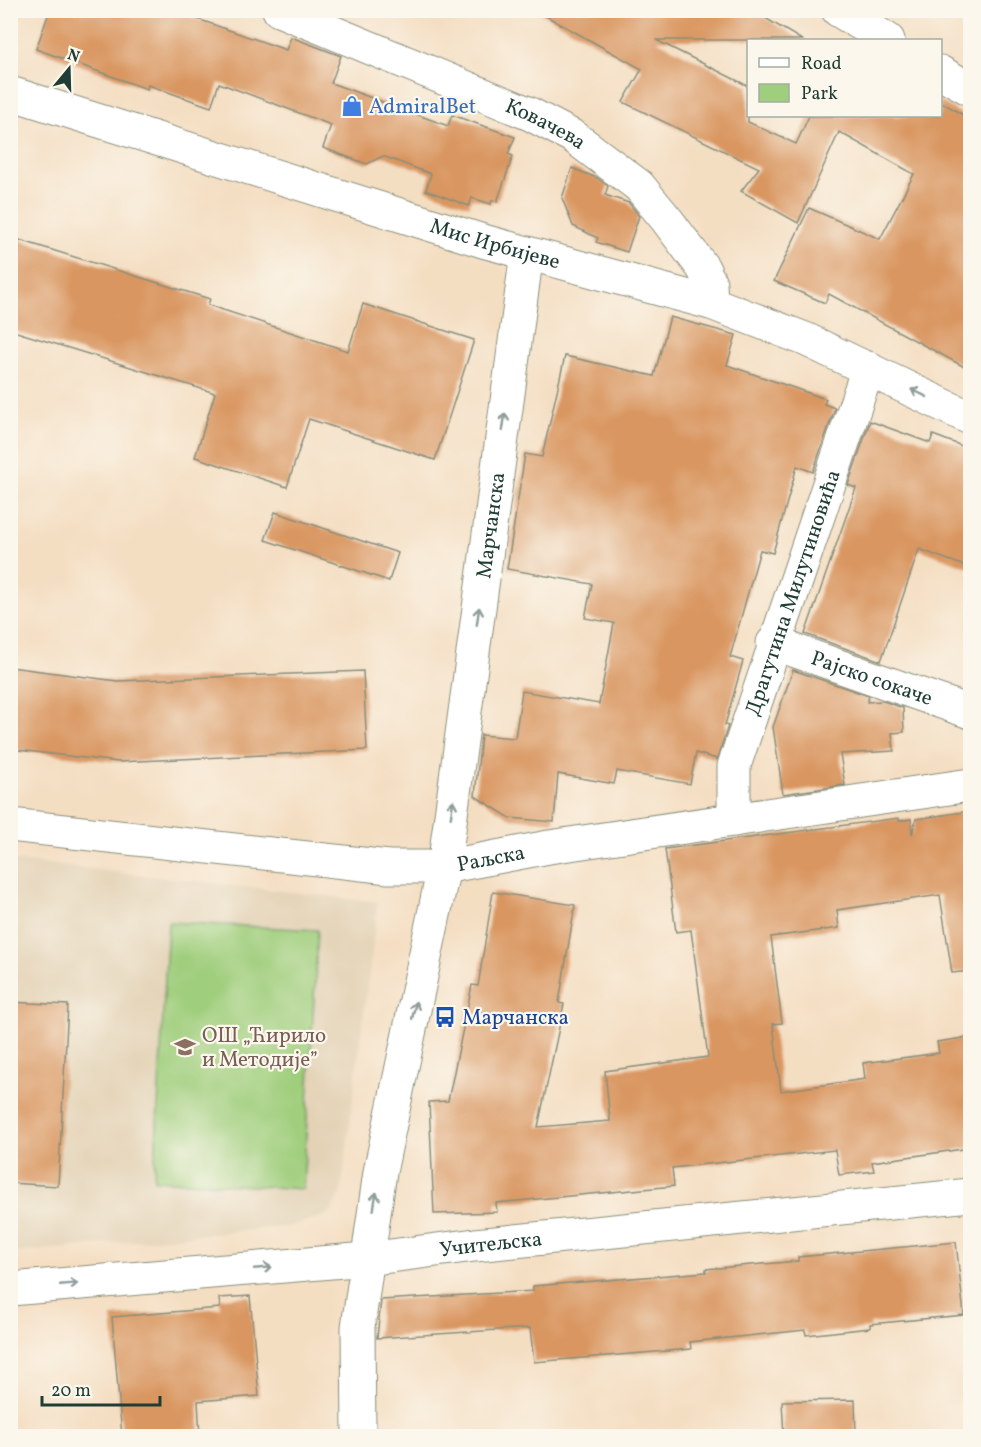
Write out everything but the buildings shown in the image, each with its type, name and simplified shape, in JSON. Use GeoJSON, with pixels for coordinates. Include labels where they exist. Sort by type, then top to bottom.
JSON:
{"type":"FeatureCollection","features":[{"type":"Feature","properties":{"kind":"street","name":"Ковачева"},"geometry":{"type":"LineString","coordinates":[[279,10],[530,114],[574,137],[639,186],[704,268],[710,283],[711,303]]}},
{"type":"Feature","properties":{"kind":"street"},"geometry":{"type":"LineString","coordinates":[[838,10],[886,39]]}},
{"type":"Feature","properties":{"kind":"street"},"geometry":{"type":"LineString","coordinates":[[942,73],[970,89]]}},
{"type":"Feature","properties":{"kind":"street","name":"Мис Ирбијеве"},"geometry":{"type":"LineString","coordinates":[[10,93],[527,253],[711,303],[805,339],[970,418]]}},
{"type":"Feature","properties":{"kind":"street","name":"Марчанска"},"geometry":{"type":"LineString","coordinates":[[359,1437],[358,1328],[367,1259],[380,1172],[444,867],[527,253]]}},
{"type":"Feature","properties":{"kind":"street","name":"Драгутина Милутиновића"},"geometry":{"type":"LineString","coordinates":[[734,820],[734,766],[773,643],[868,368]]}},
{"type":"Feature","properties":{"kind":"street","name":"Рајско сокаче"},"geometry":{"type":"LineString","coordinates":[[773,643],[970,712]]}},
{"type":"Feature","properties":{"kind":"street","name":"Раљска"},"geometry":{"type":"LineString","coordinates":[[10,825],[389,867],[444,867],[549,847],[970,785]]}},
{"type":"Feature","properties":{"kind":"street","name":"Учитељска"},"geometry":{"type":"LineString","coordinates":[[10,1289],[367,1259],[475,1245],[970,1195]]}},
{"type":"Feature","properties":{"kind":"shaded area","name":"ОШ „Ћирило и Методије”"},"geometry":{"type":"Polygon","coordinates":[[[11,860],[378,902],[341,1193],[329,1214],[292,1226],[11,1253],[11,860]]]}},
{"type":"Feature","properties":{"kind":"green space"},"geometry":{"type":"Polygon","coordinates":[[[168,922],[318,930],[303,1189],[154,1180],[168,922]]]}},
{"type":"Feature","properties":{"kind":"place","name":"AdmiralBet"},"geometry":{"type":"Point","coordinates":[352,106]}},
{"type":"Feature","properties":{"kind":"place","name":"Марчанска"},"geometry":{"type":"Point","coordinates":[445,1017]}},
{"type":"Feature","properties":{"kind":"place","name":"ОШ „Ћирило и Методије”"},"geometry":{"type":"Point","coordinates":[185,1047]}}]}
